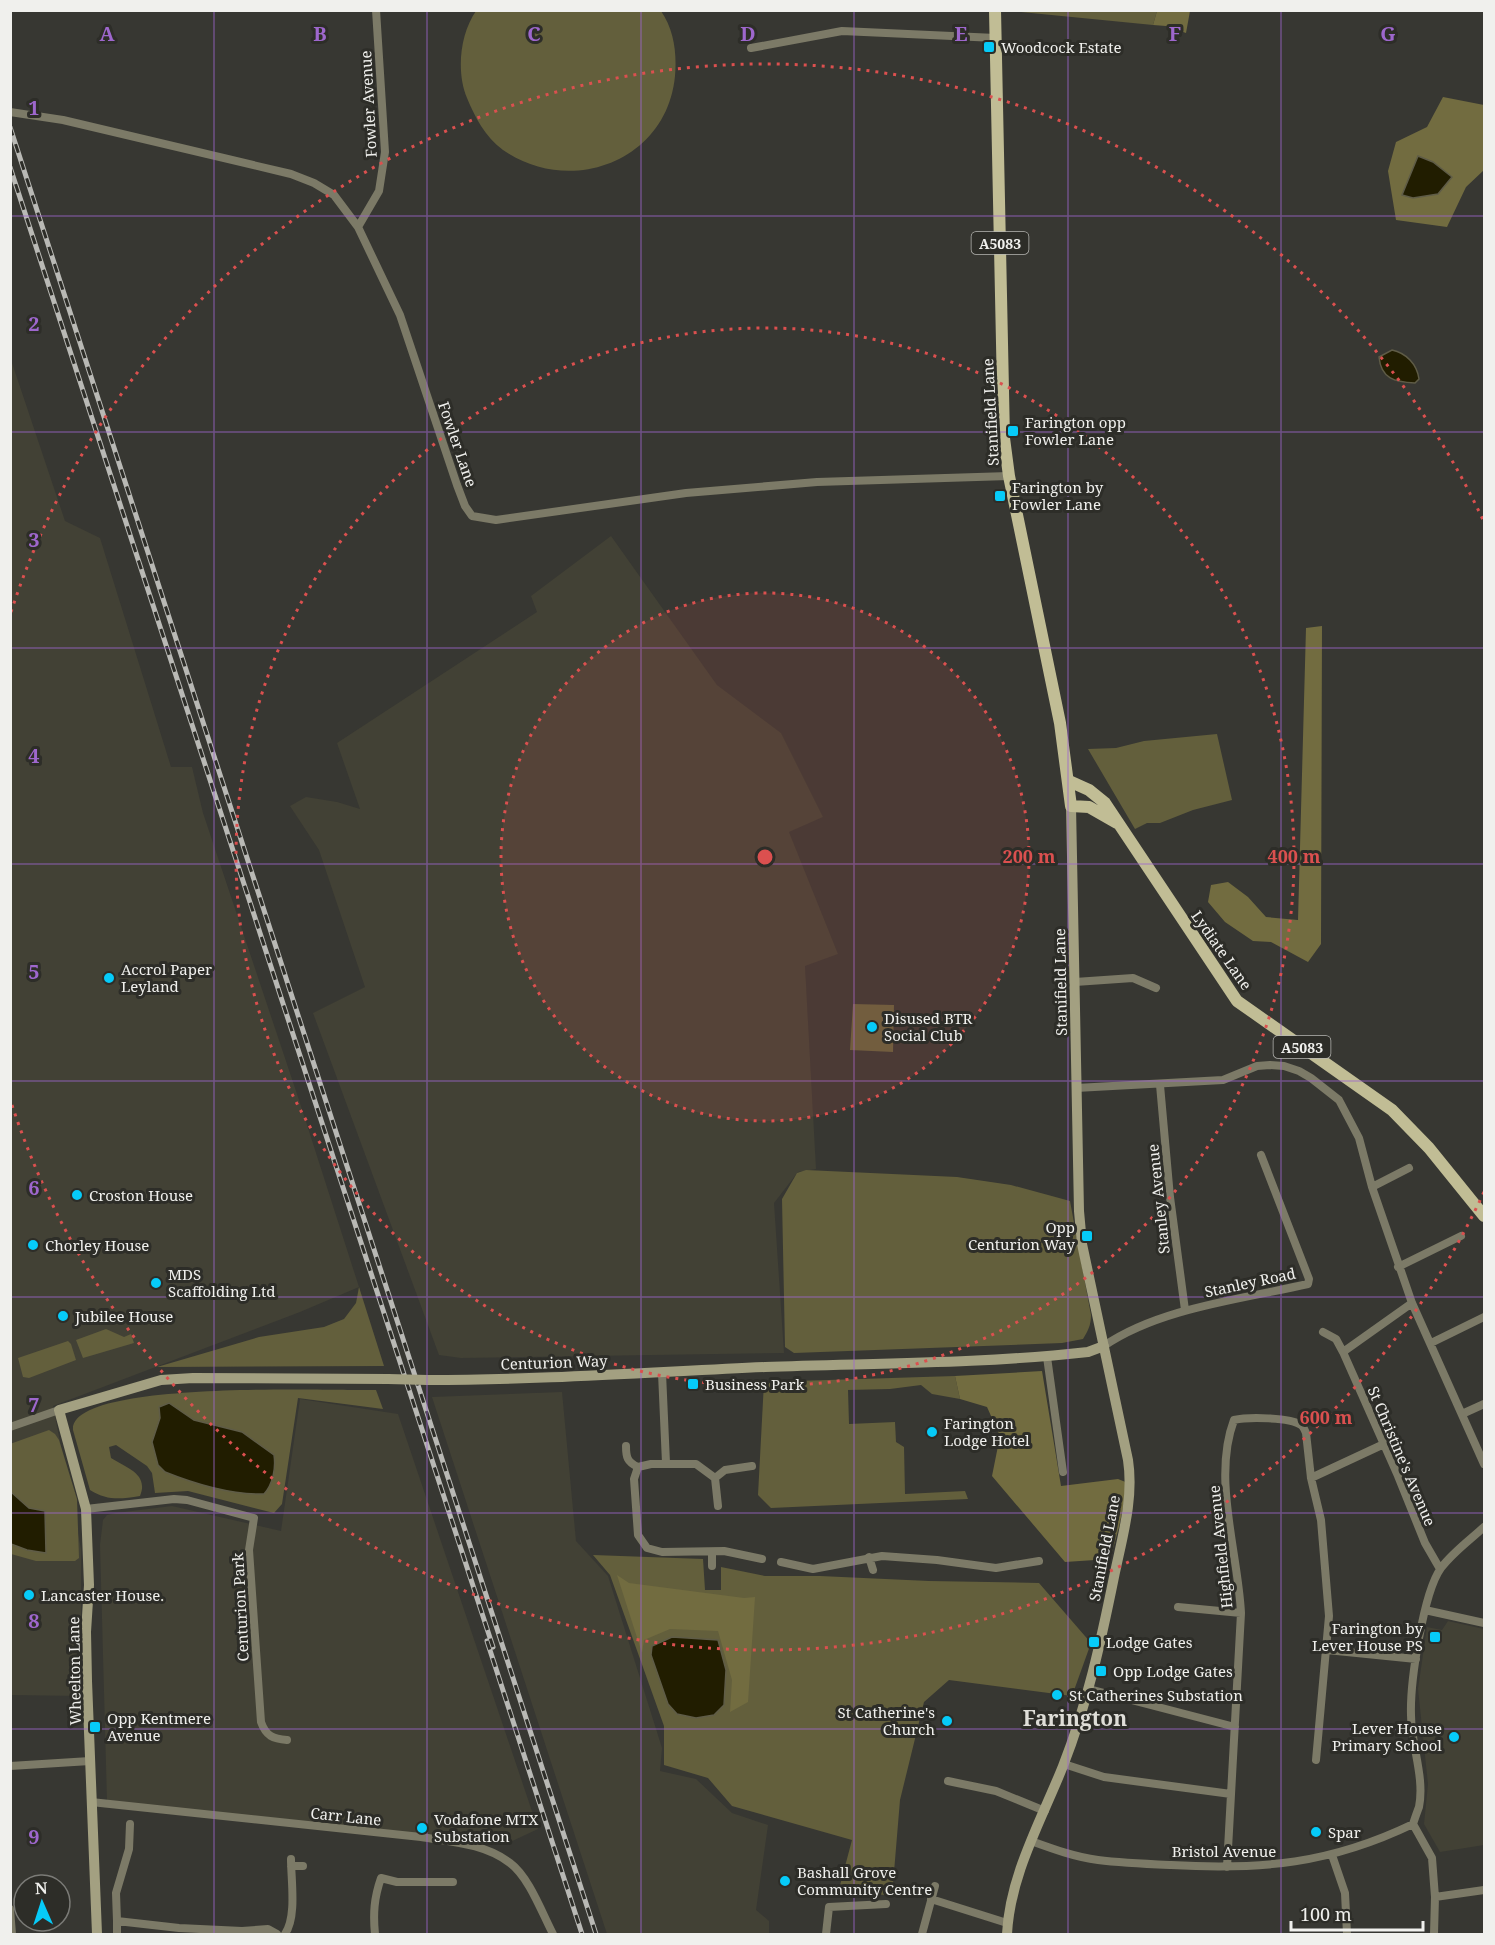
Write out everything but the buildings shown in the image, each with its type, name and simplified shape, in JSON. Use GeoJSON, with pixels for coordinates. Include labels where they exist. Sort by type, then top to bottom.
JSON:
{"type":"FeatureCollection","features":[{"type":"Feature","properties":{"kind":"main road","name":"Stanifield Lane"},"geometry":{"type":"LineString","coordinates":[[995,10],[1004,438],[1009,476],[1060,723],[1071,806]]}},
{"type":"Feature","properties":{"kind":"main road","name":"Lydiate Lane"},"geometry":{"type":"LineString","coordinates":[[1069,781],[1097,796],[1105,803],[1237,1001],[1392,1110],[1430,1148],[1485,1216]]}},
{"type":"Feature","properties":{"kind":"main road","name":"Lydiate Lane"},"geometry":{"type":"LineString","coordinates":[[1071,806],[1089,807],[1117,823]]}},
{"type":"Feature","properties":{"kind":"street","name":"Fowler Avenue"},"geometry":{"type":"LineString","coordinates":[[358,227],[379,191],[384,163],[385,142],[376,10]]}},
{"type":"Feature","properties":{"kind":"street"},"geometry":{"type":"LineString","coordinates":[[751,48],[842,32],[996,38]]}},
{"type":"Feature","properties":{"kind":"street","name":"Fowler Lane"},"geometry":{"type":"LineString","coordinates":[[11,112],[63,120],[291,174],[314,183],[334,195],[358,227],[400,315],[457,485],[465,506],[472,516],[496,520],[686,493],[817,482],[1009,476]]}},
{"type":"Feature","properties":{"kind":"street","name":"Stanifield Lane"},"geometry":{"type":"LineString","coordinates":[[1007,1935],[1012,1895],[1031,1841],[1064,1764],[1089,1689],[1131,1496],[1128,1460],[1082,1244],[1078,1211],[1071,806]]}},
{"type":"Feature","properties":{"kind":"street"},"geometry":{"type":"LineString","coordinates":[[1075,982],[1133,978],[1156,988]]}},
{"type":"Feature","properties":{"kind":"street"},"geometry":{"type":"LineString","coordinates":[[1076,1088],[1223,1080],[1257,1066],[1270,1065],[1284,1066],[1299,1071],[1339,1100],[1359,1138],[1398,1267],[1412,1303],[1485,1464]]}},
{"type":"Feature","properties":{"kind":"street","name":"Stanley Avenue"},"geometry":{"type":"LineString","coordinates":[[1160,1085],[1170,1197],[1185,1311]]}},
{"type":"Feature","properties":{"kind":"street","name":"Stanley Road"},"geometry":{"type":"LineString","coordinates":[[1104,1346],[1119,1335],[1185,1311],[1308,1284],[1309,1279],[1261,1155]]}},
{"type":"Feature","properties":{"kind":"street"},"geometry":{"type":"LineString","coordinates":[[1372,1186],[1409,1168]]}},
{"type":"Feature","properties":{"kind":"street"},"geometry":{"type":"LineString","coordinates":[[1398,1267],[1461,1236]]}},
{"type":"Feature","properties":{"kind":"street"},"geometry":{"type":"LineString","coordinates":[[1343,1352],[1412,1303]]}},
{"type":"Feature","properties":{"kind":"street"},"geometry":{"type":"LineString","coordinates":[[1431,1343],[1485,1317]]}},
{"type":"Feature","properties":{"kind":"street","name":"St Christine's Avenue"},"geometry":{"type":"LineString","coordinates":[[1323,1332],[1336,1339],[1343,1352],[1425,1543],[1440,1569]]}},
{"type":"Feature","properties":{"kind":"street","name":"Centurion Way"},"geometry":{"type":"LineString","coordinates":[[10,1427],[161,1380],[193,1378],[428,1380],[541,1378],[982,1361],[1088,1352],[1104,1346]]}},
{"type":"Feature","properties":{"kind":"street"},"geometry":{"type":"LineString","coordinates":[[1047,1357],[1063,1472]]}},
{"type":"Feature","properties":{"kind":"street"},"geometry":{"type":"LineString","coordinates":[[662,1372],[666,1463]]}},
{"type":"Feature","properties":{"kind":"street"},"geometry":{"type":"LineString","coordinates":[[1462,1414],[1485,1404]]}},
{"type":"Feature","properties":{"kind":"street","name":"Wheelton Lane"},"geometry":{"type":"LineString","coordinates":[[59,1410],[86,1509],[89,1585],[86,1641],[97,1935]]}},
{"type":"Feature","properties":{"kind":"street","name":"Highfield Avenue"},"geometry":{"type":"LineString","coordinates":[[1227,1868],[1241,1613],[1226,1480],[1230,1430],[1234,1420],[1244,1418],[1293,1421],[1303,1426],[1306,1432],[1311,1478]]}},
{"type":"Feature","properties":{"kind":"street"},"geometry":{"type":"LineString","coordinates":[[1316,1760],[1329,1616],[1321,1520],[1311,1478],[1384,1444]]}},
{"type":"Feature","properties":{"kind":"street"},"geometry":{"type":"LineString","coordinates":[[626,1446],[627,1458],[638,1467]]}},
{"type":"Feature","properties":{"kind":"street"},"geometry":{"type":"LineString","coordinates":[[638,1467],[666,1463],[696,1464],[715,1478],[718,1506]]}},
{"type":"Feature","properties":{"kind":"street"},"geometry":{"type":"LineString","coordinates":[[715,1478],[725,1470],[752,1466]]}},
{"type":"Feature","properties":{"kind":"street"},"geometry":{"type":"LineString","coordinates":[[638,1467],[634,1479],[638,1535],[647,1548],[662,1552],[724,1551],[762,1559]]}},
{"type":"Feature","properties":{"kind":"street","name":"Centurion Park"},"geometry":{"type":"LineString","coordinates":[[86,1509],[174,1499],[187,1500],[254,1518],[249,1550],[261,1722],[265,1733],[272,1738],[287,1740]]}},
{"type":"Feature","properties":{"kind":"street"},"geometry":{"type":"LineString","coordinates":[[1434,1935],[1435,1897],[1432,1858],[1413,1824],[1419,1806],[1411,1715],[1416,1659],[1431,1587],[1440,1569],[1456,1551],[1485,1527]]}},
{"type":"Feature","properties":{"kind":"street"},"geometry":{"type":"LineString","coordinates":[[711,1552],[712,1566]]}},
{"type":"Feature","properties":{"kind":"street"},"geometry":{"type":"LineString","coordinates":[[781,1563],[813,1569],[882,1556],[996,1568],[1039,1561]]}},
{"type":"Feature","properties":{"kind":"street"},"geometry":{"type":"LineString","coordinates":[[869,1557],[873,1570]]}},
{"type":"Feature","properties":{"kind":"street"},"geometry":{"type":"LineString","coordinates":[[1178,1608],[1241,1613]]}},
{"type":"Feature","properties":{"kind":"street"},"geometry":{"type":"LineString","coordinates":[[1425,1610],[1485,1623]]}},
{"type":"Feature","properties":{"kind":"street"},"geometry":{"type":"LineString","coordinates":[[1327,1650],[1416,1659]]}},
{"type":"Feature","properties":{"kind":"street"},"geometry":{"type":"LineString","coordinates":[[1089,1689],[1234,1727]]}},
{"type":"Feature","properties":{"kind":"street"},"geometry":{"type":"LineString","coordinates":[[10,1766],[90,1761]]}},
{"type":"Feature","properties":{"kind":"street"},"geometry":{"type":"LineString","coordinates":[[1064,1764],[1104,1777],[1231,1794]]}},
{"type":"Feature","properties":{"kind":"street"},"geometry":{"type":"LineString","coordinates":[[948,1781],[996,1791],[1044,1811]]}},
{"type":"Feature","properties":{"kind":"street","name":"Carr Lane"},"geometry":{"type":"LineString","coordinates":[[91,1802],[421,1837],[472,1845],[490,1851],[511,1864],[533,1895],[553,1935]]}},
{"type":"Feature","properties":{"kind":"street"},"geometry":{"type":"LineString","coordinates":[[117,1935],[116,1893],[129,1849],[130,1824]]}},
{"type":"Feature","properties":{"kind":"street","name":"Bristol Avenue"},"geometry":{"type":"LineString","coordinates":[[1031,1841],[1096,1860],[1227,1868],[1265,1866],[1332,1855],[1381,1839],[1413,1824]]}},
{"type":"Feature","properties":{"kind":"street"},"geometry":{"type":"LineString","coordinates":[[1332,1855],[1345,1893],[1347,1935]]}},
{"type":"Feature","properties":{"kind":"street"},"geometry":{"type":"LineString","coordinates":[[285,1935],[290,1929],[291,1919],[291,1863],[303,1866]]}},
{"type":"Feature","properties":{"kind":"street"},"geometry":{"type":"LineString","coordinates":[[375,1935],[373,1916],[375,1896],[381,1878],[397,1882],[453,1882]]}},
{"type":"Feature","properties":{"kind":"street"},"geometry":{"type":"LineString","coordinates":[[922,1935],[935,1886]]}},
{"type":"Feature","properties":{"kind":"street"},"geometry":{"type":"LineString","coordinates":[[1435,1897],[1485,1890]]}},
{"type":"Feature","properties":{"kind":"street"},"geometry":{"type":"LineString","coordinates":[[931,1899],[1008,1923]]}},
{"type":"Feature","properties":{"kind":"street"},"geometry":{"type":"LineString","coordinates":[[826,1935],[829,1907],[886,1904]]}},
{"type":"Feature","properties":{"kind":"street"},"geometry":{"type":"LineString","coordinates":[[10,1909],[12,1935]]}},
{"type":"Feature","properties":{"kind":"street"},"geometry":{"type":"LineString","coordinates":[[117,1921],[199,1932],[242,1933],[268,1929],[277,1935]]}},
{"type":"Feature","properties":{"kind":"shaded area"},"geometry":{"type":"Polygon","coordinates":[[[476,11],[661,11],[672,34],[675,50],[675,76],[668,106],[654,130],[635,149],[612,162],[585,170],[557,170],[530,164],[503,150],[491,139],[481,126],[464,88],[461,53],[466,31],[476,11]]]}},
{"type":"Feature","properties":{"kind":"shaded area"},"geometry":{"type":"Polygon","coordinates":[[[1012,11],[1157,11],[1153,25],[1012,11]]]}},
{"type":"Feature","properties":{"kind":"shaded area"},"geometry":{"type":"Polygon","coordinates":[[[1157,11],[1190,11],[1186,33],[1166,26],[1153,25],[1157,11]]]}},
{"type":"Feature","properties":{"kind":"shaded area"},"geometry":{"type":"Polygon","coordinates":[[[1443,97],[1484,105],[1484,170],[1466,187],[1447,227],[1396,220],[1388,171],[1396,142],[1427,127],[1443,97]]]}},
{"type":"Feature","properties":{"kind":"shaded area"},"geometry":{"type":"Polygon","coordinates":[[[1418,156],[1433,162],[1452,177],[1438,194],[1413,198],[1402,195],[1418,156]]]}},
{"type":"Feature","properties":{"kind":"shaded area"},"geometry":{"type":"Polygon","coordinates":[[[1392,350],[1402,354],[1413,364],[1419,379],[1415,383],[1401,382],[1386,375],[1379,357],[1392,350]]]}},
{"type":"Feature","properties":{"kind":"shaded area"},"geometry":{"type":"Polygon","coordinates":[[[10,357],[65,521],[100,538],[171,767],[192,767],[203,813],[359,1287],[300,1312],[53,1406],[81,1549],[81,1696],[11,1695],[10,357]]]}},
{"type":"Feature","properties":{"kind":"shaded area"},"geometry":{"type":"Polygon","coordinates":[[[611,536],[717,685],[781,733],[823,817],[789,832],[838,954],[805,966],[816,1169],[798,1172],[774,1203],[784,1353],[461,1358],[439,1355],[313,1013],[365,987],[319,850],[290,806],[306,797],[337,802],[360,809],[337,743],[537,612],[531,596],[611,536]]]}},
{"type":"Feature","properties":{"kind":"shaded area"},"geometry":{"type":"Polygon","coordinates":[[[1322,626],[1321,944],[1308,962],[1271,942],[1253,941],[1225,922],[1208,902],[1211,885],[1228,882],[1248,897],[1266,917],[1298,920],[1306,628],[1322,626]]]}},
{"type":"Feature","properties":{"kind":"shaded area"},"geometry":{"type":"Polygon","coordinates":[[[1217,734],[1232,800],[1193,810],[1160,823],[1147,823],[1135,829],[1088,749],[1116,748],[1144,741],[1217,734]]]}},
{"type":"Feature","properties":{"kind":"shaded area","name":"Disused BTR Social Club"},"geometry":{"type":"Polygon","coordinates":[[[853,1004],[894,1005],[893,1052],[850,1050],[853,1004]]]}},
{"type":"Feature","properties":{"kind":"shaded area"},"geometry":{"type":"Polygon","coordinates":[[[806,1170],[957,1177],[1011,1185],[1070,1201],[1091,1315],[1085,1336],[1083,1339],[1062,1343],[794,1353],[785,1347],[782,1199],[797,1173],[806,1170]]]}},
{"type":"Feature","properties":{"kind":"shaded area"},"geometry":{"type":"Polygon","coordinates":[[[359,1287],[384,1366],[157,1367],[259,1337],[324,1327],[344,1319],[356,1303],[359,1287]]]}},
{"type":"Feature","properties":{"kind":"shaded area"},"geometry":{"type":"Polygon","coordinates":[[[106,1329],[124,1337],[131,1334],[134,1343],[83,1358],[76,1340],[106,1329]]]}},
{"type":"Feature","properties":{"kind":"shaded area"},"geometry":{"type":"Polygon","coordinates":[[[68,1341],[76,1360],[29,1378],[23,1377],[18,1358],[68,1341]]]}},
{"type":"Feature","properties":{"kind":"shaded area"},"geometry":{"type":"Polygon","coordinates":[[[1042,1371],[1061,1486],[1118,1479],[1128,1483],[1110,1559],[1065,1562],[992,1476],[1000,1436],[987,1407],[960,1399],[955,1376],[1042,1371]]]}},
{"type":"Feature","properties":{"kind":"shaded area"},"geometry":{"type":"Polygon","coordinates":[[[955,1376],[960,1399],[932,1394],[921,1385],[890,1389],[848,1390],[849,1424],[895,1422],[896,1442],[904,1447],[905,1494],[965,1491],[968,1499],[771,1508],[758,1495],[764,1382],[955,1376]]]}},
{"type":"Feature","properties":{"kind":"shaded area"},"geometry":{"type":"Polygon","coordinates":[[[376,1390],[383,1409],[298,1398],[282,1504],[274,1513],[188,1491],[155,1493],[152,1473],[147,1466],[116,1445],[109,1447],[111,1458],[135,1472],[139,1477],[142,1482],[140,1496],[114,1498],[96,1494],[90,1490],[73,1430],[83,1414],[113,1402],[157,1395],[208,1391],[376,1390]]]}},
{"type":"Feature","properties":{"kind":"shaded area"},"geometry":{"type":"Polygon","coordinates":[[[562,1392],[576,1541],[608,1576],[662,1748],[660,1771],[696,1779],[732,1813],[768,1825],[756,1910],[769,1921],[769,1934],[607,1934],[432,1397],[562,1392]]]}},
{"type":"Feature","properties":{"kind":"shaded area"},"geometry":{"type":"Polygon","coordinates":[[[300,1399],[398,1414],[538,1829],[506,1844],[107,1801],[100,1545],[103,1520],[107,1515],[116,1513],[172,1506],[281,1531],[300,1399]]]}},
{"type":"Feature","properties":{"kind":"shaded area"},"geometry":{"type":"Polygon","coordinates":[[[169,1403],[194,1420],[242,1432],[274,1455],[273,1476],[264,1494],[239,1493],[214,1488],[165,1472],[158,1465],[152,1442],[160,1418],[159,1407],[169,1403]]]}},
{"type":"Feature","properties":{"kind":"shaded area"},"geometry":{"type":"Polygon","coordinates":[[[49,1430],[59,1440],[77,1499],[79,1558],[75,1561],[36,1561],[11,1554],[10,1444],[49,1430]]]}},
{"type":"Feature","properties":{"kind":"shaded area"},"geometry":{"type":"Polygon","coordinates":[[[11,1492],[29,1508],[45,1511],[46,1553],[27,1550],[11,1544],[11,1492]]]}},
{"type":"Feature","properties":{"kind":"shaded area"},"geometry":{"type":"Polygon","coordinates":[[[593,1555],[703,1559],[705,1590],[721,1590],[721,1567],[765,1576],[1039,1583],[1091,1643],[1072,1696],[949,1680],[924,1702],[900,1800],[892,1896],[839,1889],[852,1840],[732,1806],[708,1778],[664,1765],[664,1726],[610,1575],[593,1555]]]}},
{"type":"Feature","properties":{"kind":"shaded area"},"geometry":{"type":"Polygon","coordinates":[[[617,1575],[629,1583],[744,1598],[755,1597],[748,1702],[730,1712],[732,1680],[718,1631],[670,1629],[644,1640],[642,1653],[617,1575]]]}},
{"type":"Feature","properties":{"kind":"shaded area","name":"Lever House Primary School"},"geometry":{"type":"Polygon","coordinates":[[[1448,1621],[1484,1629],[1484,1845],[1440,1852],[1424,1824],[1428,1784],[1418,1689],[1427,1627],[1442,1630],[1448,1621]]]}},
{"type":"Feature","properties":{"kind":"shaded area"},"geometry":{"type":"Polygon","coordinates":[[[672,1637],[718,1640],[726,1670],[724,1705],[714,1715],[696,1718],[677,1714],[668,1704],[651,1655],[652,1646],[672,1637]]]}},
{"type":"Feature","properties":{"kind":"railway"},"geometry":{"type":"LineString","coordinates":[[10,127],[596,1934]]}},
{"type":"Feature","properties":{"kind":"railway"},"geometry":{"type":"LineString","coordinates":[[10,167],[493,1647]]}},
{"type":"Feature","properties":{"kind":"railway"},"geometry":{"type":"LineString","coordinates":[[487,1641],[582,1934]]}},
{"type":"Feature","properties":{"kind":"place","name":"Woodcock Estate"},"geometry":{"type":"Point","coordinates":[989,47]}},
{"type":"Feature","properties":{"kind":"place","name":"Farington opp Fowler Lane"},"geometry":{"type":"Point","coordinates":[1013,431]}},
{"type":"Feature","properties":{"kind":"place","name":"Farington by Fowler Lane"},"geometry":{"type":"Point","coordinates":[1000,496]}},
{"type":"Feature","properties":{"kind":"place","name":"Accrol Paper Leyland"},"geometry":{"type":"Point","coordinates":[109,978]}},
{"type":"Feature","properties":{"kind":"place","name":"Disused BTR Social Club"},"geometry":{"type":"Point","coordinates":[872,1027]}},
{"type":"Feature","properties":{"kind":"place","name":"Croston House"},"geometry":{"type":"Point","coordinates":[77,1195]}},
{"type":"Feature","properties":{"kind":"place","name":"Opp Centurion Way"},"geometry":{"type":"Point","coordinates":[1087,1236]}},
{"type":"Feature","properties":{"kind":"place","name":"Chorley House"},"geometry":{"type":"Point","coordinates":[33,1245]}},
{"type":"Feature","properties":{"kind":"place","name":"MDS Scaffolding Ltd"},"geometry":{"type":"Point","coordinates":[156,1283]}},
{"type":"Feature","properties":{"kind":"place","name":"Jubilee House"},"geometry":{"type":"Point","coordinates":[63,1316]}},
{"type":"Feature","properties":{"kind":"place","name":"Business Park"},"geometry":{"type":"Point","coordinates":[693,1384]}},
{"type":"Feature","properties":{"kind":"place","name":"Farington Lodge Hotel"},"geometry":{"type":"Point","coordinates":[932,1432]}},
{"type":"Feature","properties":{"kind":"place","name":"Lancaster House."},"geometry":{"type":"Point","coordinates":[29,1595]}},
{"type":"Feature","properties":{"kind":"place","name":"Farington by Lever House PS"},"geometry":{"type":"Point","coordinates":[1435,1637]}},
{"type":"Feature","properties":{"kind":"place","name":"Lodge Gates"},"geometry":{"type":"Point","coordinates":[1094,1642]}},
{"type":"Feature","properties":{"kind":"place","name":"Opp Lodge Gates"},"geometry":{"type":"Point","coordinates":[1101,1671]}},
{"type":"Feature","properties":{"kind":"place","name":"St Catherines Substation"},"geometry":{"type":"Point","coordinates":[1057,1695]}},
{"type":"Feature","properties":{"kind":"place","name":"St Catherine's Church"},"geometry":{"type":"Point","coordinates":[947,1721]}},
{"type":"Feature","properties":{"kind":"place","name":"Opp Kentmere Avenue"},"geometry":{"type":"Point","coordinates":[95,1727]}},
{"type":"Feature","properties":{"kind":"place","name":"Lever House Primary School"},"geometry":{"type":"Point","coordinates":[1454,1737]}},
{"type":"Feature","properties":{"kind":"place","name":"Vodafone MTX Substation"},"geometry":{"type":"Point","coordinates":[422,1828]}},
{"type":"Feature","properties":{"kind":"place","name":"Spar"},"geometry":{"type":"Point","coordinates":[1316,1832]}},
{"type":"Feature","properties":{"kind":"place","name":"Bashall Grove Community Centre"},"geometry":{"type":"Point","coordinates":[785,1881]}},
{"type":"Feature","properties":{"kind":"district","name":"Farington"},"geometry":{"type":"Point","coordinates":[1075,1718]}}]}
